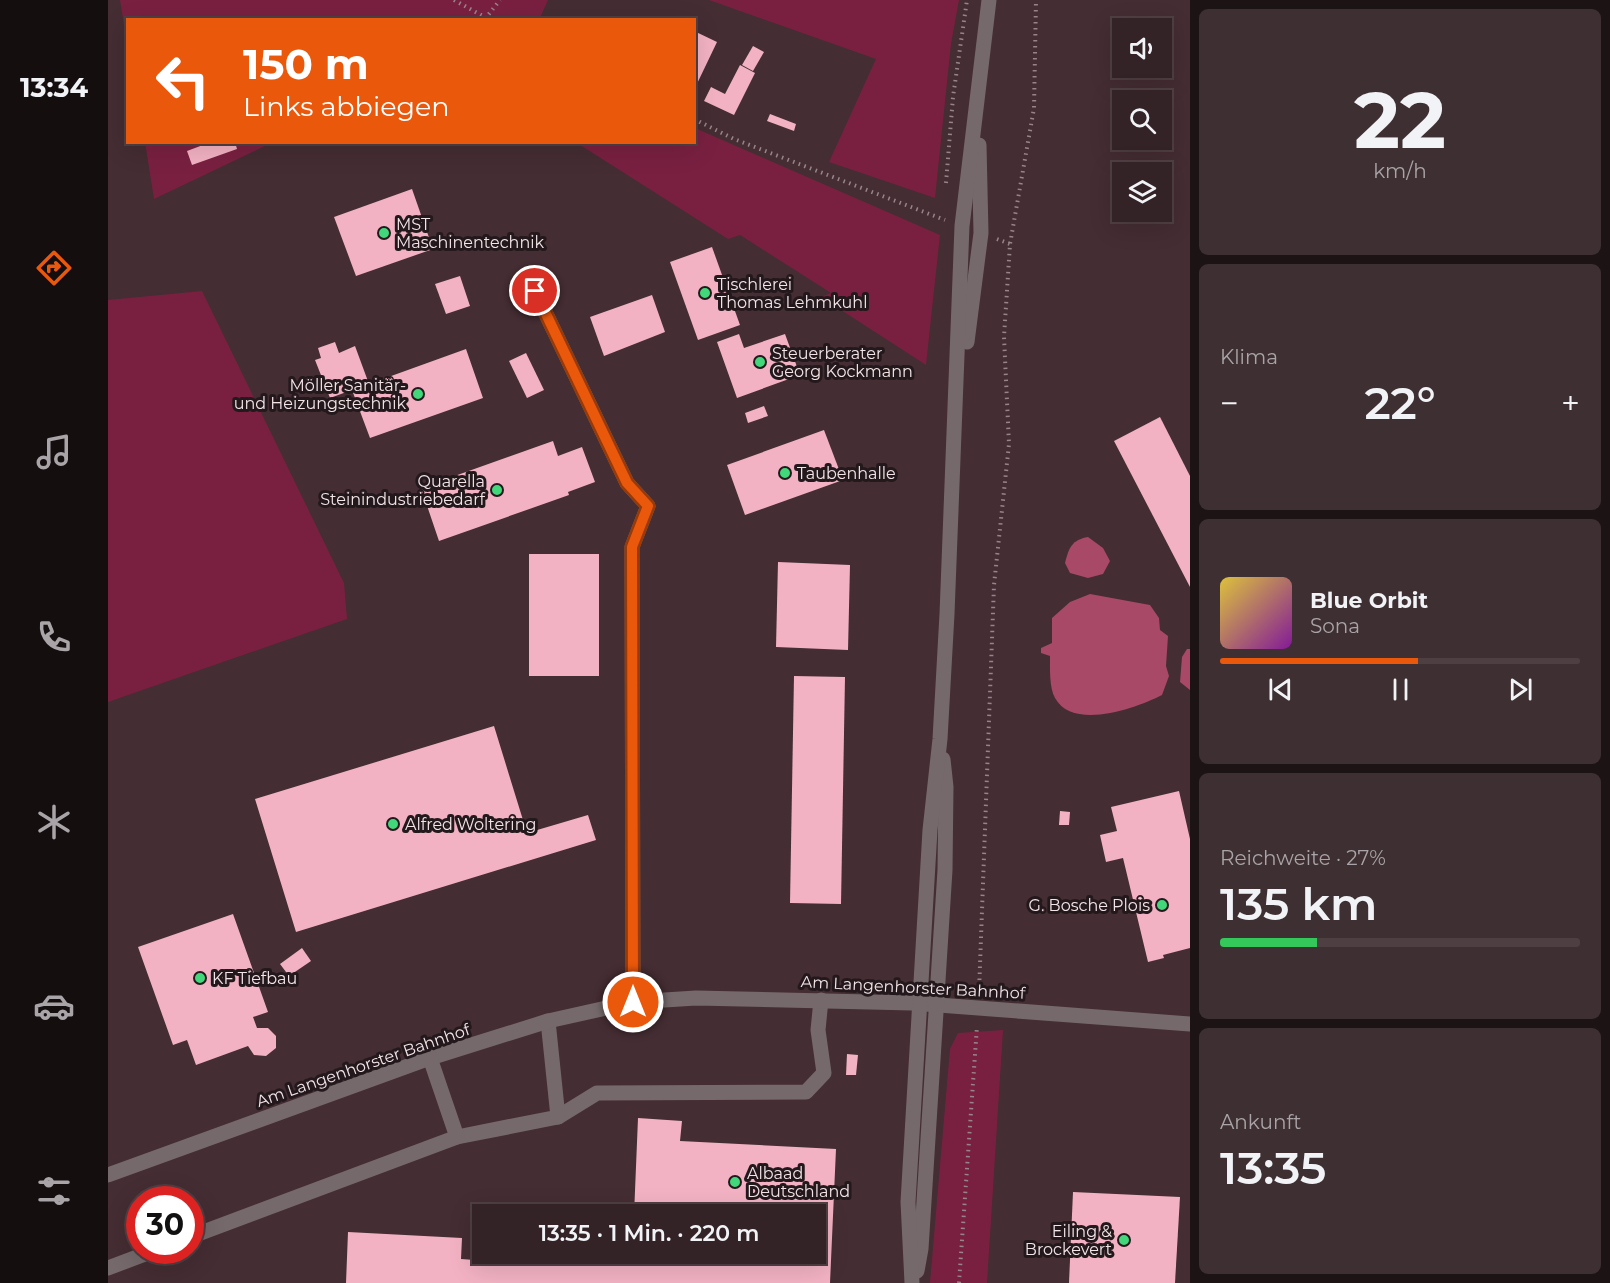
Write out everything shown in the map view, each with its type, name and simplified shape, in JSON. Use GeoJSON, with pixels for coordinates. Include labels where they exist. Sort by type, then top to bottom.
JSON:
{"type":"FeatureCollection","features":[{"type":"Feature","properties":{"kind":"street"},"geometry":{"type":"LineString","coordinates":[[914,1283],[908,1202],[933,790],[940,739],[955,434],[962,226],[977,85],[989,0]]}},
{"type":"Feature","properties":{"kind":"street"},"geometry":{"type":"LineString","coordinates":[[955,434],[981,233],[977,85]]}},
{"type":"Feature","properties":{"kind":"street"},"geometry":{"type":"LineString","coordinates":[[535,291],[627,483],[648,506],[632,547],[633,1002]]}},
{"type":"Feature","properties":{"kind":"street"},"geometry":{"type":"LineString","coordinates":[[914,1283],[921,1249],[938,1004],[946,787],[940,739]]}},
{"type":"Feature","properties":{"kind":"street","name":"Am Langenhorster Bahnhof"},"geometry":{"type":"LineString","coordinates":[[108,1175],[430,1058],[548,1021],[633,1002],[696,998],[920,1003],[1190,1024]]}},
{"type":"Feature","properties":{"kind":"street"},"geometry":{"type":"LineString","coordinates":[[204,1232],[457,1137],[558,1117],[597,1093],[806,1092],[824,1073],[818,1030],[820,1000]]}},
{"type":"Feature","properties":{"kind":"street"},"geometry":{"type":"LineString","coordinates":[[548,1021],[558,1117]]}},
{"type":"Feature","properties":{"kind":"street"},"geometry":{"type":"LineString","coordinates":[[430,1058],[457,1137]]}},
{"type":"Feature","properties":{"kind":"street"},"geometry":{"type":"LineString","coordinates":[[108,1268],[126,1261]]}},
{"type":"Feature","properties":{"kind":"path"},"geometry":{"type":"LineString","coordinates":[[454,0],[485,18]]}},
{"type":"Feature","properties":{"kind":"path"},"geometry":{"type":"LineString","coordinates":[[488,18],[500,0]]}},
{"type":"Feature","properties":{"kind":"path"},"geometry":{"type":"LineString","coordinates":[[946,186],[953,97],[967,0]]}},
{"type":"Feature","properties":{"kind":"path"},"geometry":{"type":"LineString","coordinates":[[959,1283],[979,1007],[994,585],[1009,444],[1004,337],[1010,244],[1034,108],[1036,0]]}},
{"type":"Feature","properties":{"kind":"path"},"geometry":{"type":"LineString","coordinates":[[696,120],[734,139],[962,226]]}},
{"type":"Feature","properties":{"kind":"path"},"geometry":{"type":"LineString","coordinates":[[943,219],[944,208]]}},
{"type":"Feature","properties":{"kind":"shaded area"},"geometry":{"type":"Polygon","coordinates":[[[120,0],[548,0],[540,18],[126,18],[126,38],[120,0]]]}},
{"type":"Feature","properties":{"kind":"shaded area"},"geometry":{"type":"Polygon","coordinates":[[[709,0],[959,0],[951,44],[935,198],[829,162],[876,59],[709,0]]]}},
{"type":"Feature","properties":{"kind":"shaded area"},"geometry":{"type":"Polygon","coordinates":[[[696,128],[940,235],[926,365],[821,297],[831,293],[740,235],[728,239],[579,144],[696,144],[696,128]]]}},
{"type":"Feature","properties":{"kind":"shaded area"},"geometry":{"type":"Polygon","coordinates":[[[145,144],[269,144],[154,199],[145,144]]]}},
{"type":"Feature","properties":{"kind":"shaded area"},"geometry":{"type":"Polygon","coordinates":[[[202,291],[344,583],[347,619],[108,702],[108,300],[202,291]]]}},
{"type":"Feature","properties":{"kind":"shaded area"},"geometry":{"type":"Polygon","coordinates":[[[1088,537],[1103,548],[1110,561],[1103,574],[1088,578],[1070,573],[1065,563],[1072,545],[1088,537]]]}},
{"type":"Feature","properties":{"kind":"shaded area"},"geometry":{"type":"Polygon","coordinates":[[[1090,594],[1150,605],[1159,618],[1160,630],[1168,636],[1166,666],[1169,676],[1162,695],[1137,706],[1106,714],[1090,715],[1064,708],[1055,698],[1051,683],[1050,656],[1041,653],[1041,648],[1052,643],[1052,618],[1070,602],[1090,594]]]}},
{"type":"Feature","properties":{"kind":"shaded area"},"geometry":{"type":"Polygon","coordinates":[[[1187,649],[1190,649],[1190,690],[1180,682],[1182,657],[1187,649]]]}},
{"type":"Feature","properties":{"kind":"shaded area"},"geometry":{"type":"Polygon","coordinates":[[[1003,1030],[987,1283],[930,1283],[950,1049],[958,1033],[1003,1030]]]}},
{"type":"Feature","properties":{"kind":"building"},"geometry":{"type":"Polygon","coordinates":[[[696,32],[717,42],[696,86],[696,32]]]}},
{"type":"Feature","properties":{"kind":"building"},"geometry":{"type":"Polygon","coordinates":[[[753,46],[764,52],[753,71],[742,65],[753,46]]]}},
{"type":"Feature","properties":{"kind":"building"},"geometry":{"type":"Polygon","coordinates":[[[740,65],[755,73],[734,115],[704,101],[711,87],[725,94],[740,65]]]}},
{"type":"Feature","properties":{"kind":"building"},"geometry":{"type":"Polygon","coordinates":[[[770,114],[796,124],[794,131],[767,121],[770,114]]]}},
{"type":"Feature","properties":{"kind":"building"},"geometry":{"type":"Polygon","coordinates":[[[206,144],[236,144],[237,149],[192,165],[187,151],[206,144]]]}},
{"type":"Feature","properties":{"kind":"building","name":"MST Maschinentechnik"},"geometry":{"type":"Polygon","coordinates":[[[412,189],[433,249],[356,276],[334,217],[412,189]]]}},
{"type":"Feature","properties":{"kind":"building","name":"Tischlerei Thomas Lehmkuhl"},"geometry":{"type":"Polygon","coordinates":[[[712,247],[740,325],[698,340],[670,262],[712,247]]]}},
{"type":"Feature","properties":{"kind":"building"},"geometry":{"type":"Polygon","coordinates":[[[460,276],[470,306],[446,314],[435,284],[460,276]]]}},
{"type":"Feature","properties":{"kind":"building"},"geometry":{"type":"Polygon","coordinates":[[[652,295],[665,332],[604,356],[590,317],[652,295]]]}},
{"type":"Feature","properties":{"kind":"building","name":"Steuerberater Georg Kockmann"},"geometry":{"type":"Polygon","coordinates":[[[739,334],[744,348],[785,334],[800,375],[737,398],[717,342],[739,334]]]}},
{"type":"Feature","properties":{"kind":"building","name":"Möller Sanitär- und Heizungstechnik"},"geometry":{"type":"Polygon","coordinates":[[[335,342],[339,353],[355,346],[369,384],[466,349],[483,398],[370,438],[352,390],[330,398],[315,360],[321,358],[318,348],[335,342]]]}},
{"type":"Feature","properties":{"kind":"building"},"geometry":{"type":"Polygon","coordinates":[[[526,353],[544,390],[527,398],[509,361],[526,353]]]}},
{"type":"Feature","properties":{"kind":"building"},"geometry":{"type":"Polygon","coordinates":[[[764,406],[768,416],[748,423],[745,413],[764,406]]]}},
{"type":"Feature","properties":{"kind":"building"},"geometry":{"type":"Polygon","coordinates":[[[1160,417],[1190,476],[1190,587],[1114,441],[1160,417]]]}},
{"type":"Feature","properties":{"kind":"building","name":"Taubenhalle"},"geometry":{"type":"Polygon","coordinates":[[[824,430],[843,480],[745,515],[727,465],[824,430]]]}},
{"type":"Feature","properties":{"kind":"building","name":"Quarella Steinindustriebedarf"},"geometry":{"type":"Polygon","coordinates":[[[553,441],[558,456],[582,447],[595,482],[568,492],[569,495],[439,541],[421,488],[553,441]]]}},
{"type":"Feature","properties":{"kind":"building"},"geometry":{"type":"Polygon","coordinates":[[[529,554],[599,554],[599,676],[529,676],[529,554]]]}},
{"type":"Feature","properties":{"kind":"building"},"geometry":{"type":"Polygon","coordinates":[[[778,562],[850,565],[848,650],[776,647],[778,562]]]}},
{"type":"Feature","properties":{"kind":"building"},"geometry":{"type":"Polygon","coordinates":[[[794,676],[845,677],[841,904],[790,903],[794,676]]]}},
{"type":"Feature","properties":{"kind":"building","name":"Alfred Woltering"},"geometry":{"type":"Polygon","coordinates":[[[494,726],[527,833],[588,815],[596,840],[296,932],[255,799],[494,726]]]}},
{"type":"Feature","properties":{"kind":"building","name":"G. Bosche Plois"},"geometry":{"type":"Polygon","coordinates":[[[1179,791],[1190,839],[1190,948],[1163,955],[1164,958],[1148,962],[1123,858],[1106,862],[1100,835],[1117,831],[1111,807],[1179,791]]]}},
{"type":"Feature","properties":{"kind":"building"},"geometry":{"type":"Polygon","coordinates":[[[1060,811],[1070,812],[1069,825],[1059,825],[1060,811]]]}},
{"type":"Feature","properties":{"kind":"building"},"geometry":{"type":"Polygon","coordinates":[[[233,914],[268,1012],[253,1017],[257,1028],[268,1028],[276,1036],[276,1048],[266,1056],[254,1055],[248,1046],[196,1065],[187,1040],[173,1045],[138,947],[233,914]]]}},
{"type":"Feature","properties":{"kind":"building"},"geometry":{"type":"Polygon","coordinates":[[[302,948],[311,961],[289,976],[280,964],[302,948]]]}},
{"type":"Feature","properties":{"kind":"building"},"geometry":{"type":"Polygon","coordinates":[[[847,1054],[858,1055],[856,1075],[846,1075],[847,1054]]]}},
{"type":"Feature","properties":{"kind":"building","name":"Albaad Deutschland"},"geometry":{"type":"Polygon","coordinates":[[[638,1118],[682,1121],[680,1141],[836,1149],[830,1283],[346,1283],[348,1232],[462,1238],[461,1259],[472,1260],[472,1264],[826,1264],[826,1204],[634,1204],[638,1118]]]}},
{"type":"Feature","properties":{"kind":"building","name":"Eiling & Brockevert"},"geometry":{"type":"Polygon","coordinates":[[[1073,1192],[1180,1197],[1175,1283],[1069,1283],[1073,1192]]]}},
{"type":"Feature","properties":{"kind":"place","name":"MST Maschinentechnik"},"geometry":{"type":"Point","coordinates":[384,233]}},
{"type":"Feature","properties":{"kind":"place","name":"Tischlerei Thomas Lehmkuhl"},"geometry":{"type":"Point","coordinates":[705,293]}},
{"type":"Feature","properties":{"kind":"place","name":"Steuerberater Georg Kockmann"},"geometry":{"type":"Point","coordinates":[760,362]}},
{"type":"Feature","properties":{"kind":"place","name":"Möller Sanitär- und Heizungstechnik"},"geometry":{"type":"Point","coordinates":[418,394]}},
{"type":"Feature","properties":{"kind":"place","name":"Taubenhalle"},"geometry":{"type":"Point","coordinates":[785,473]}},
{"type":"Feature","properties":{"kind":"place","name":"Quarella Steinindustriebedarf"},"geometry":{"type":"Point","coordinates":[497,490]}},
{"type":"Feature","properties":{"kind":"place","name":"Alfred Woltering"},"geometry":{"type":"Point","coordinates":[393,824]}},
{"type":"Feature","properties":{"kind":"place","name":"G. Bosche Plois"},"geometry":{"type":"Point","coordinates":[1162,905]}},
{"type":"Feature","properties":{"kind":"place","name":"KF Tiefbau"},"geometry":{"type":"Point","coordinates":[200,978]}},
{"type":"Feature","properties":{"kind":"place","name":"Albaad Deutschland"},"geometry":{"type":"Point","coordinates":[735,1182]}},
{"type":"Feature","properties":{"kind":"place","name":"Eiling & Brockevert"},"geometry":{"type":"Point","coordinates":[1124,1240]}},
{"type":"Feature","properties":{"kind":"route"},"geometry":{"type":"LineString","coordinates":[[535,291],[627,483],[648,506],[632,547],[633,1002]]}}]}
